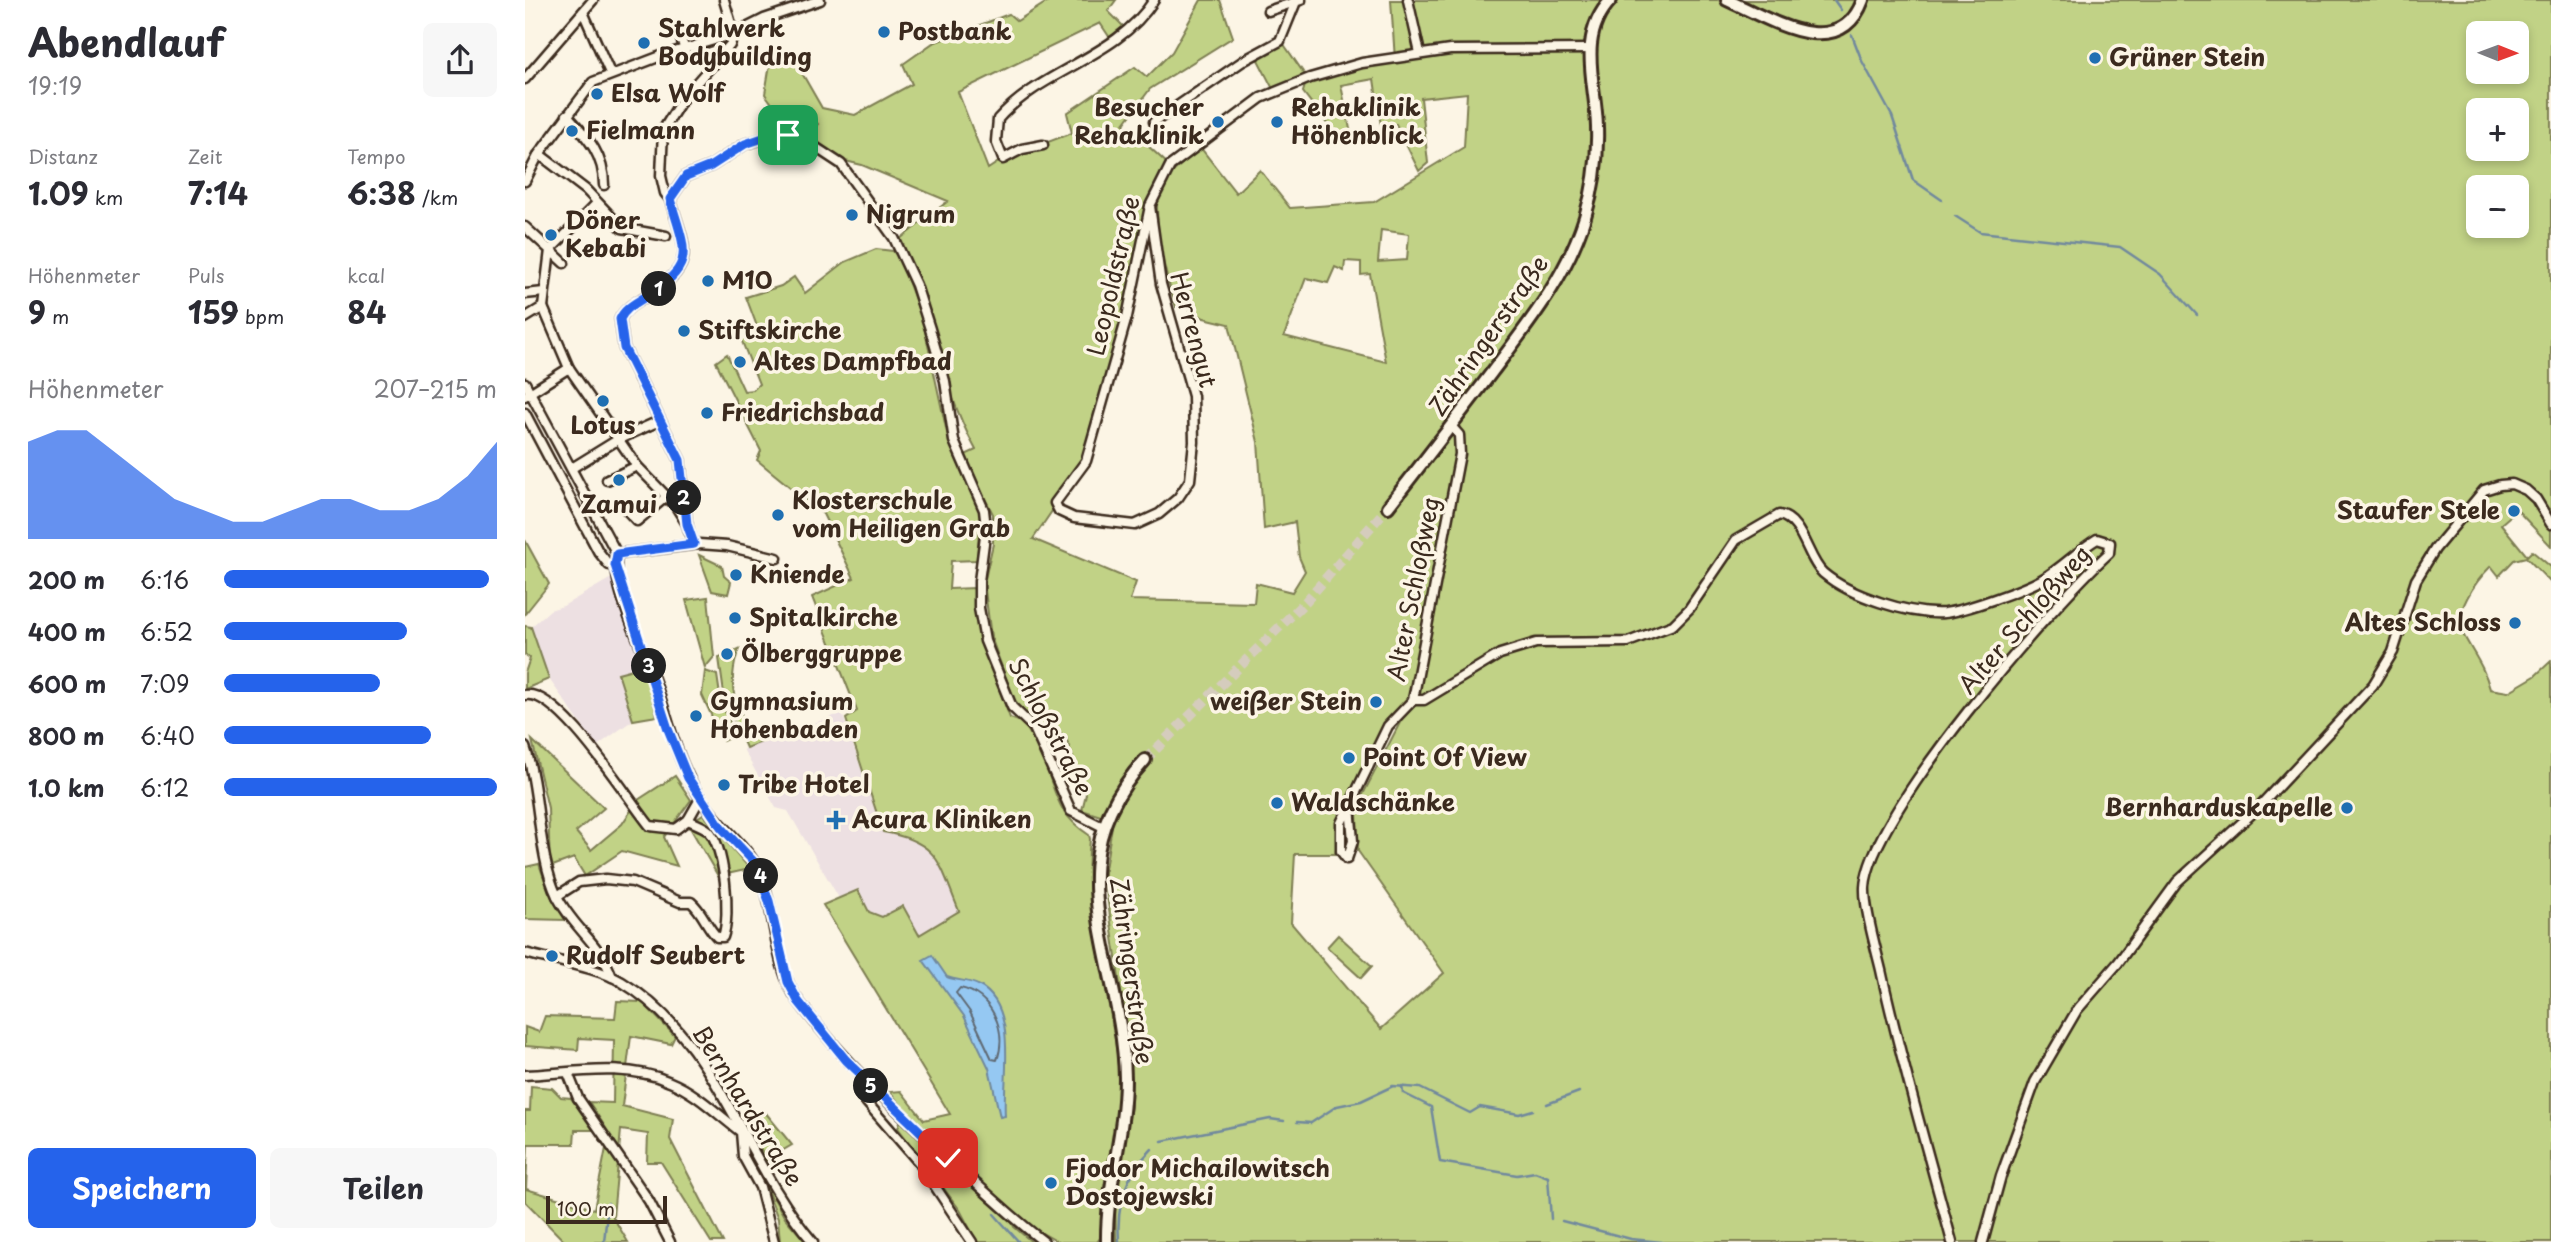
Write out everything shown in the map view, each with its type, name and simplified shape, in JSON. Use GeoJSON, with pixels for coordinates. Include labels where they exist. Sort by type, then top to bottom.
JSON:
{"type":"FeatureCollection","features":[{"type":"Feature","properties":{"kind":"main road"},"geometry":{"type":"LineString","coordinates":[[1590,49],[1596,21],[1611,0]]}},
{"type":"Feature","properties":{"kind":"main road"},"geometry":{"type":"LineString","coordinates":[[1727,0],[1800,32],[1814,35],[1831,32],[1846,24],[1863,0]]}},
{"type":"Feature","properties":{"kind":"main road","name":"Zähringerstraße"},"geometry":{"type":"LineString","coordinates":[[1388,507],[1543,303],[1580,232],[1592,188],[1597,144],[1590,49]]}},
{"type":"Feature","properties":{"kind":"main road","name":"Zähringerstraße"},"geometry":{"type":"LineString","coordinates":[[1107,1242],[1110,1200],[1124,1109],[1122,1041],[1095,889],[1096,858],[1103,827],[1122,788],[1146,760]]}},
{"type":"Feature","properties":{"kind":"street"},"geometry":{"type":"LineString","coordinates":[[525,79],[593,0]]}},
{"type":"Feature","properties":{"kind":"street"},"geometry":{"type":"LineString","coordinates":[[694,544],[687,524],[680,460],[624,348],[620,319],[627,309],[671,280],[680,269],[685,253],[671,197],[665,193],[661,176],[663,130],[683,98],[730,46],[734,34],[724,0]]}},
{"type":"Feature","properties":{"kind":"street"},"geometry":{"type":"LineString","coordinates":[[525,181],[539,154],[593,82],[610,73],[734,34],[764,19],[820,0]]}},
{"type":"Feature","properties":{"kind":"street"},"geometry":{"type":"LineString","coordinates":[[1043,145],[1022,149],[1003,159],[995,130],[1004,112],[1049,80],[1119,39],[1144,15],[1154,0]]}},
{"type":"Feature","properties":{"kind":"street"},"geometry":{"type":"LineString","coordinates":[[1408,0],[1420,53]]}},
{"type":"Feature","properties":{"kind":"street"},"geometry":{"type":"LineString","coordinates":[[1268,11],[1298,2]]}},
{"type":"Feature","properties":{"kind":"street"},"geometry":{"type":"LineString","coordinates":[[1154,122],[1243,61],[1280,41],[1298,2]]}},
{"type":"Feature","properties":{"kind":"street"},"geometry":{"type":"LineString","coordinates":[[583,12],[610,73]]}},
{"type":"Feature","properties":{"kind":"street"},"geometry":{"type":"LineString","coordinates":[[677,27],[685,50]]}},
{"type":"Feature","properties":{"kind":"street","name":"Leopoldstraße"},"geometry":{"type":"LineString","coordinates":[[1059,511],[1055,503],[1086,461],[1097,427],[1127,317],[1150,206],[1170,166],[1261,98],[1310,78],[1361,63],[1420,53],[1590,49]]}},
{"type":"Feature","properties":{"kind":"street"},"geometry":{"type":"LineString","coordinates":[[567,115],[591,141],[602,161],[604,185]]}},
{"type":"Feature","properties":{"kind":"street","name":"Schloßstraße"},"geometry":{"type":"LineString","coordinates":[[671,197],[686,176],[711,166],[745,144],[769,136],[788,135],[811,144],[841,164],[894,238],[912,276],[945,381],[954,441],[984,510],[986,528],[979,594],[985,641],[1011,707],[1034,728],[1071,811],[1082,819],[1103,827]]}},
{"type":"Feature","properties":{"kind":"street"},"geometry":{"type":"LineString","coordinates":[[771,147],[793,143],[811,144]]}},
{"type":"Feature","properties":{"kind":"street"},"geometry":{"type":"LineString","coordinates":[[539,154],[586,190],[622,228],[666,236]]}},
{"type":"Feature","properties":{"kind":"street"},"geometry":{"type":"LineString","coordinates":[[597,203],[550,250],[543,307],[569,368],[637,466],[675,505],[687,524]]}},
{"type":"Feature","properties":{"kind":"street","name":"Herrengut"},"geometry":{"type":"LineString","coordinates":[[1059,511],[1074,518],[1135,525],[1160,514],[1178,498],[1190,480],[1194,442],[1193,396],[1161,284],[1150,206]]}},
{"type":"Feature","properties":{"kind":"street"},"geometry":{"type":"LineString","coordinates":[[525,227],[564,263]]}},
{"type":"Feature","properties":{"kind":"street"},"geometry":{"type":"LineString","coordinates":[[525,294],[544,292]]}},
{"type":"Feature","properties":{"kind":"street"},"geometry":{"type":"LineString","coordinates":[[525,318],[543,307]]}},
{"type":"Feature","properties":{"kind":"street"},"geometry":{"type":"LineString","coordinates":[[527,394],[569,368]]}},
{"type":"Feature","properties":{"kind":"street"},"geometry":{"type":"LineString","coordinates":[[525,383],[527,394],[572,468],[617,554],[615,565],[668,729],[701,799],[721,827],[755,863],[769,901],[788,982],[798,1001],[862,1077],[1016,1221],[1044,1242]]}},
{"type":"Feature","properties":{"kind":"street"},"geometry":{"type":"LineString","coordinates":[[525,412],[598,551],[609,565],[615,565]]}},
{"type":"Feature","properties":{"kind":"street"},"geometry":{"type":"LineString","coordinates":[[572,468],[619,439],[659,421]]}},
{"type":"Feature","properties":{"kind":"street","name":"Alter Schloßweg"},"geometry":{"type":"LineString","coordinates":[[1451,426],[1459,435],[1460,454],[1413,700],[1424,700],[1500,654],[1537,643],[1628,642],[1673,625],[1689,609],[1736,540],[1779,515],[1793,524],[1822,572],[1870,599],[1908,609],[1945,613],[2038,582],[2068,564],[2097,539],[2110,543],[2109,553],[2046,619],[1923,771],[1884,834],[1865,888],[1884,985],[1952,1242]]}},
{"type":"Feature","properties":{"kind":"street"},"geometry":{"type":"LineString","coordinates":[[607,480],[637,466]]}},
{"type":"Feature","properties":{"kind":"street"},"geometry":{"type":"LineString","coordinates":[[1983,1242],[2001,1176],[2035,1082],[2077,1010],[2118,962],[2177,882],[2258,807],[2373,685],[2393,652],[2416,580],[2435,549],[2484,490],[2500,485],[2512,484],[2526,490],[2536,499],[2551,524]]}},
{"type":"Feature","properties":{"kind":"street"},"geometry":{"type":"LineString","coordinates":[[622,505],[637,521],[667,496]]}},
{"type":"Feature","properties":{"kind":"street"},"geometry":{"type":"LineString","coordinates":[[675,505],[684,498]]}},
{"type":"Feature","properties":{"kind":"street"},"geometry":{"type":"LineString","coordinates":[[617,554],[694,544],[727,546],[777,558]]}},
{"type":"Feature","properties":{"kind":"street"},"geometry":{"type":"LineString","coordinates":[[525,695],[531,694],[546,700],[596,751],[650,826],[676,829],[688,820],[701,799]]}},
{"type":"Feature","properties":{"kind":"street"},"geometry":{"type":"LineString","coordinates":[[1350,806],[1353,841],[1347,859],[1341,851],[1341,823],[1388,726],[1413,700]]}},
{"type":"Feature","properties":{"kind":"street"},"geometry":{"type":"LineString","coordinates":[[525,747],[541,815],[549,873],[557,896],[573,921],[600,950],[612,977]]}},
{"type":"Feature","properties":{"kind":"street"},"geometry":{"type":"LineString","coordinates":[[557,896],[579,881],[633,882],[680,902],[691,902],[702,913],[710,931],[717,937],[723,937],[726,903],[715,842],[707,830],[688,820]]}},
{"type":"Feature","properties":{"kind":"street","name":"Bernhardstraße"},"geometry":{"type":"LineString","coordinates":[[525,953],[612,977],[660,1010],[687,1039],[741,1132],[792,1214],[813,1242]]}},
{"type":"Feature","properties":{"kind":"street"},"geometry":{"type":"LineString","coordinates":[[525,1075],[633,1072],[670,1081],[705,1103],[741,1132],[743,1156],[760,1187],[774,1242]]}},
{"type":"Feature","properties":{"kind":"street"},"geometry":{"type":"LineString","coordinates":[[568,1073],[579,1098],[649,1201],[670,1242]]}},
{"type":"Feature","properties":{"kind":"street"},"geometry":{"type":"LineString","coordinates":[[862,1077],[862,1097],[921,1165],[972,1242]]}},
{"type":"Feature","properties":{"kind":"shaded area"},"geometry":{"type":"Polygon","coordinates":[[[613,577],[644,666],[618,673],[633,720],[593,749],[586,731],[549,679],[531,627],[550,610],[563,606],[613,577]]]}},
{"type":"Feature","properties":{"kind":"shaded area","name":"Acura Kliniken"},"geometry":{"type":"Polygon","coordinates":[[[842,713],[883,832],[906,836],[934,851],[960,911],[919,935],[869,912],[858,890],[839,898],[788,811],[776,808],[743,749],[842,713]]]}},
{"type":"Feature","properties":{"kind":"green space"},"geometry":{"type":"Polygon","coordinates":[[[1050,0],[1116,0],[1108,11],[1126,29],[1110,38],[1100,23],[958,92],[988,169],[1003,159],[1072,133],[1067,113],[1135,67],[1147,77],[1172,52],[1201,0],[1220,0],[1233,37],[1150,89],[1124,124],[1170,166],[1160,184],[1200,147],[1236,193],[1260,170],[1290,208],[1374,202],[1464,147],[1467,93],[1421,98],[1428,163],[1419,171],[1396,124],[1381,126],[1374,79],[1341,85],[1351,134],[1338,138],[1303,92],[1306,82],[1395,60],[1391,0],[2551,0],[2551,546],[2517,510],[2501,524],[2527,556],[2532,551],[2551,567],[2551,583],[2526,557],[2514,560],[2499,576],[2491,566],[2467,598],[2460,626],[2490,689],[2508,692],[2535,676],[2551,661],[2551,1242],[1116,1242],[1115,1204],[1131,1106],[1131,1061],[1104,875],[1113,820],[1082,810],[1086,794],[1066,738],[1050,723],[1039,730],[1017,708],[991,637],[984,583],[993,544],[993,514],[963,456],[976,450],[953,399],[900,239],[948,201],[862,165],[841,160],[808,135],[818,124],[805,110],[789,127],[765,94],[770,64],[791,54],[822,108],[855,115],[912,84],[903,64],[933,43],[1009,14],[1017,21],[1050,0]],[[1157,191],[1127,317],[1086,461],[1033,539],[1136,582],[1130,600],[1254,603],[1256,583],[1292,592],[1305,571],[1299,557],[1295,522],[1264,529],[1258,442],[1229,324],[1204,318],[1186,307],[1176,307],[1161,250],[1157,191]],[[1381,230],[1378,262],[1407,260],[1409,234],[1381,230]],[[1345,261],[1344,271],[1335,267],[1328,283],[1306,278],[1284,336],[1386,362],[1370,274],[1361,275],[1361,262],[1345,261]],[[1409,705],[1400,710],[1341,823],[1341,851],[1336,850],[1335,854],[1295,854],[1291,923],[1381,1029],[1444,973],[1358,851],[1357,806],[1409,705]]]}},
{"type":"Feature","properties":{"kind":"green space"},"geometry":{"type":"Polygon","coordinates":[[[1283,43],[1305,75],[1274,91],[1257,58],[1283,43]]]}},
{"type":"Feature","properties":{"kind":"green space"},"geometry":{"type":"Polygon","coordinates":[[[876,249],[893,251],[900,259],[923,322],[949,442],[980,513],[977,560],[951,561],[949,589],[975,588],[981,641],[1010,718],[1024,723],[1042,757],[1064,811],[1090,839],[1093,920],[1113,1028],[1119,1078],[1114,1146],[1102,1236],[1097,1242],[1058,1242],[1035,1229],[1003,1202],[1014,1227],[1032,1242],[977,1242],[960,1210],[898,1128],[904,1109],[890,1092],[901,1091],[924,1120],[950,1114],[823,905],[858,890],[869,912],[882,917],[903,906],[919,935],[959,911],[935,857],[916,842],[883,832],[846,719],[857,711],[812,597],[854,578],[823,514],[757,460],[761,451],[716,362],[727,354],[744,391],[753,390],[759,384],[741,339],[758,329],[746,297],[781,286],[794,277],[805,293],[845,262],[876,249]]]}},
{"type":"Feature","properties":{"kind":"green space"},"geometry":{"type":"Polygon","coordinates":[[[525,540],[549,584],[525,614],[525,540]]]}},
{"type":"Feature","properties":{"kind":"green space"},"geometry":{"type":"Polygon","coordinates":[[[699,555],[722,566],[724,576],[731,582],[728,594],[712,591],[699,555]]]}},
{"type":"Feature","properties":{"kind":"green space"},"geometry":{"type":"Polygon","coordinates":[[[708,597],[714,657],[705,668],[686,600],[708,597]]]}},
{"type":"Feature","properties":{"kind":"green space"},"geometry":{"type":"Polygon","coordinates":[[[525,626],[531,627],[549,679],[525,689],[525,673],[530,658],[525,655],[525,626]]]}},
{"type":"Feature","properties":{"kind":"green space"},"geometry":{"type":"Polygon","coordinates":[[[739,649],[733,675],[735,700],[746,722],[767,740],[746,748],[725,701],[719,658],[739,649]]]}},
{"type":"Feature","properties":{"kind":"green space"},"geometry":{"type":"Polygon","coordinates":[[[644,666],[657,716],[633,720],[618,673],[644,666]]]}},
{"type":"Feature","properties":{"kind":"green space"},"geometry":{"type":"Polygon","coordinates":[[[705,671],[717,675],[721,702],[735,735],[723,741],[702,695],[705,671]]]}},
{"type":"Feature","properties":{"kind":"green space"},"geometry":{"type":"Polygon","coordinates":[[[532,740],[604,808],[576,832],[591,850],[622,824],[638,800],[675,776],[691,800],[664,837],[677,866],[622,851],[585,876],[574,858],[550,867],[548,808],[532,740]]]}},
{"type":"Feature","properties":{"kind":"green space"},"geometry":{"type":"Polygon","coordinates":[[[703,814],[750,869],[718,876],[688,824],[703,814]]]}},
{"type":"Feature","properties":{"kind":"green space"},"geometry":{"type":"Polygon","coordinates":[[[539,864],[549,892],[565,920],[525,919],[525,867],[539,864]]]}},
{"type":"Feature","properties":{"kind":"green space"},"geometry":{"type":"Polygon","coordinates":[[[1338,935],[1372,966],[1361,978],[1327,947],[1338,935]]]}},
{"type":"Feature","properties":{"kind":"green space"},"geometry":{"type":"Polygon","coordinates":[[[617,1001],[642,1002],[675,1036],[671,1044],[631,1036],[622,1106],[673,1119],[670,1139],[723,1242],[711,1242],[661,1162],[647,1162],[648,1134],[621,1130],[613,1217],[628,1242],[565,1242],[525,1201],[525,1111],[530,1111],[531,1086],[552,1088],[561,1097],[571,1098],[593,1130],[575,1130],[574,1144],[528,1144],[526,1189],[594,1209],[609,1133],[589,1102],[613,1103],[614,1040],[579,1038],[578,1050],[525,1046],[525,1027],[539,1032],[545,1016],[615,1018],[617,1001]]]}},
{"type":"Feature","properties":{"kind":"green space"},"geometry":{"type":"Polygon","coordinates":[[[765,1112],[792,1145],[766,1160],[746,1123],[765,1112]]]}},
{"type":"Feature","properties":{"kind":"green space"},"geometry":{"type":"Polygon","coordinates":[[[764,1181],[785,1218],[806,1242],[780,1242],[778,1219],[764,1181]]]}},
{"type":"Feature","properties":{"kind":"water"},"geometry":{"type":"Polygon","coordinates":[[[932,955],[947,977],[978,985],[991,995],[1000,1009],[1006,1044],[1005,1116],[1000,1117],[989,1068],[964,1016],[923,960],[932,955]]]}},
{"type":"Feature","properties":{"kind":"waterway"},"geometry":{"type":"LineString","coordinates":[[1834,0],[1841,10]]}},
{"type":"Feature","properties":{"kind":"waterway"},"geometry":{"type":"LineString","coordinates":[[1852,35],[1862,61],[1892,116],[1913,180],[1942,200]]}},
{"type":"Feature","properties":{"kind":"waterway"},"geometry":{"type":"LineString","coordinates":[[1955,216],[1980,232],[2120,247],[2160,274],[2197,315]]}},
{"type":"Feature","properties":{"kind":"waterway"},"geometry":{"type":"LineString","coordinates":[[1297,1122],[1311,1123],[1337,1106],[1361,1101],[1393,1086],[1420,1088],[1470,1113],[1480,1107],[1519,1114],[1533,1110]]}},
{"type":"Feature","properties":{"kind":"waterway"},"geometry":{"type":"LineString","coordinates":[[1402,1086],[1403,1093],[1431,1107],[1440,1162],[1517,1175],[1535,1172],[1548,1177],[1551,1219]]}},
{"type":"Feature","properties":{"kind":"waterway"},"geometry":{"type":"LineString","coordinates":[[1547,1104],[1579,1092]]}},
{"type":"Feature","properties":{"kind":"waterway"},"geometry":{"type":"LineString","coordinates":[[1162,1141],[1270,1119],[1284,1121]]}},
{"type":"Feature","properties":{"kind":"waterway"},"geometry":{"type":"LineString","coordinates":[[1119,1242],[1119,1216],[1124,1191],[1135,1169],[1152,1149]]}},
{"type":"Feature","properties":{"kind":"waterway"},"geometry":{"type":"LineString","coordinates":[[604,1242],[608,1203]]}},
{"type":"Feature","properties":{"kind":"waterway"},"geometry":{"type":"LineString","coordinates":[[994,1214],[1019,1242]]}},
{"type":"Feature","properties":{"kind":"waterway"},"geometry":{"type":"LineString","coordinates":[[1562,1221],[1631,1239],[1662,1242]]}},
{"type":"Feature","properties":{"kind":"tunnel"},"geometry":{"type":"LineString","coordinates":[[1145,760],[1306,601],[1388,507]]}},
{"type":"Feature","properties":{"kind":"place","name":"Postbank"},"geometry":{"type":"Point","coordinates":[884,32]}},
{"type":"Feature","properties":{"kind":"place","name":"Stahlwerk Bodybuilding"},"geometry":{"type":"Point","coordinates":[644,43]}},
{"type":"Feature","properties":{"kind":"place","name":"Grüner Stein"},"geometry":{"type":"Point","coordinates":[2095,58]}},
{"type":"Feature","properties":{"kind":"place","name":"Elsa Wolf"},"geometry":{"type":"Point","coordinates":[597,94]}},
{"type":"Feature","properties":{"kind":"place","name":"Besucher Rehaklinik"},"geometry":{"type":"Point","coordinates":[1218,122]}},
{"type":"Feature","properties":{"kind":"place","name":"Rehaklinik Höhenblick"},"geometry":{"type":"Point","coordinates":[1277,122]}},
{"type":"Feature","properties":{"kind":"place","name":"Fielmann"},"geometry":{"type":"Point","coordinates":[572,131]}},
{"type":"Feature","properties":{"kind":"place","name":"Nigrum"},"geometry":{"type":"Point","coordinates":[852,215]}},
{"type":"Feature","properties":{"kind":"place","name":"Döner Kebabi"},"geometry":{"type":"Point","coordinates":[551,235]}},
{"type":"Feature","properties":{"kind":"place","name":"M10"},"geometry":{"type":"Point","coordinates":[708,281]}},
{"type":"Feature","properties":{"kind":"place","name":"Stiftskirche"},"geometry":{"type":"Point","coordinates":[684,331]}},
{"type":"Feature","properties":{"kind":"place","name":"Altes Dampfbad"},"geometry":{"type":"Point","coordinates":[740,362]}},
{"type":"Feature","properties":{"kind":"place","name":"Lotus"},"geometry":{"type":"Point","coordinates":[603,401]}},
{"type":"Feature","properties":{"kind":"place","name":"Friedrichsbad"},"geometry":{"type":"Point","coordinates":[707,413]}},
{"type":"Feature","properties":{"kind":"place","name":"Zamui"},"geometry":{"type":"Point","coordinates":[619,480]}},
{"type":"Feature","properties":{"kind":"place","name":"Staufer Stele"},"geometry":{"type":"Point","coordinates":[2514,511]}},
{"type":"Feature","properties":{"kind":"place","name":"Klosterschule vom Heiligen Grab"},"geometry":{"type":"Point","coordinates":[778,515]}},
{"type":"Feature","properties":{"kind":"place","name":"Kniende"},"geometry":{"type":"Point","coordinates":[736,575]}},
{"type":"Feature","properties":{"kind":"place","name":"Spitalkirche"},"geometry":{"type":"Point","coordinates":[735,618]}},
{"type":"Feature","properties":{"kind":"place","name":"Altes Schloss"},"geometry":{"type":"Point","coordinates":[2515,623]}},
{"type":"Feature","properties":{"kind":"place","name":"Ölberggruppe"},"geometry":{"type":"Point","coordinates":[727,654]}},
{"type":"Feature","properties":{"kind":"place","name":"weißer Stein"},"geometry":{"type":"Point","coordinates":[1376,702]}},
{"type":"Feature","properties":{"kind":"place","name":"Gymnasium Hohenbaden"},"geometry":{"type":"Point","coordinates":[696,716]}},
{"type":"Feature","properties":{"kind":"place","name":"Point Of View"},"geometry":{"type":"Point","coordinates":[1349,758]}},
{"type":"Feature","properties":{"kind":"place","name":"Tribe Hotel"},"geometry":{"type":"Point","coordinates":[724,785]}},
{"type":"Feature","properties":{"kind":"place","name":"Waldschänke"},"geometry":{"type":"Point","coordinates":[1277,803]}},
{"type":"Feature","properties":{"kind":"place","name":"Bernharduskapelle"},"geometry":{"type":"Point","coordinates":[2347,808]}},
{"type":"Feature","properties":{"kind":"place","name":"Acura Kliniken"},"geometry":{"type":"Point","coordinates":[836,820]}},
{"type":"Feature","properties":{"kind":"place","name":"Rudolf Seubert"},"geometry":{"type":"Point","coordinates":[552,956]}},
{"type":"Feature","properties":{"kind":"place","name":"Fjodor Michailowitsch Dostojewski"},"geometry":{"type":"Point","coordinates":[1051,1183]}},
{"type":"Feature","properties":{"kind":"route"},"geometry":{"type":"LineString","coordinates":[[788,135],[769,136],[745,144],[711,166],[680,180],[670,199],[685,253],[680,269],[671,280],[622,314],[619,326],[624,348],[680,460],[687,524],[694,544],[617,554],[615,565],[622,592],[656,684],[668,729],[688,778],[721,827],[742,846],[755,863],[769,901],[780,957],[798,1001],[846,1060],[948,1158]]}}]}
